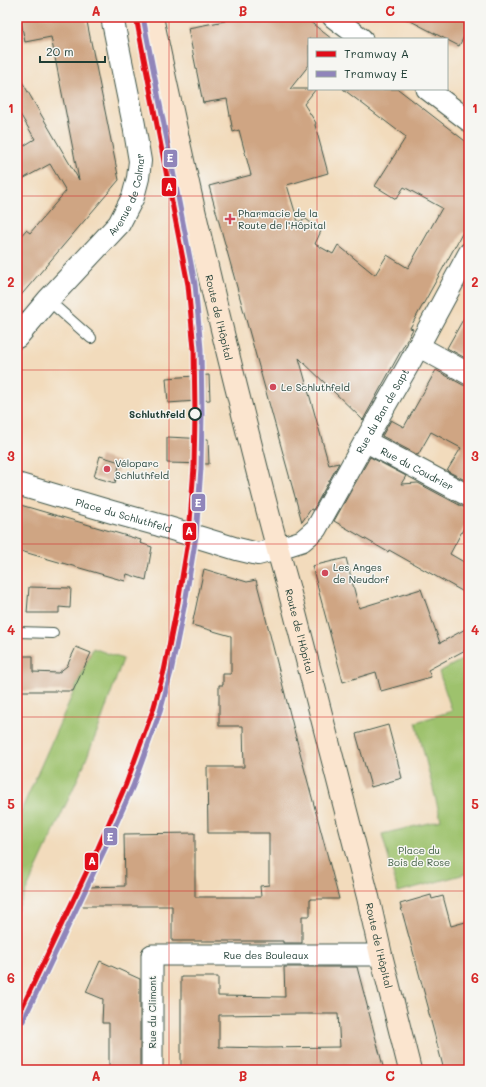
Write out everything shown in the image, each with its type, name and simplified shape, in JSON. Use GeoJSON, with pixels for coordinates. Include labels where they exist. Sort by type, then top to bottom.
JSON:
{"type":"FeatureCollection","features":[{"type":"Feature","properties":{"kind":"main road","name":"Route de l'Hôpital"},"geometry":{"type":"LineString","coordinates":[[152,17],[189,192],[222,331],[368,897],[410,1070]]}},
{"type":"Feature","properties":{"kind":"street","name":"Avenue de Colmar"},"geometry":{"type":"LineString","coordinates":[[17,337],[48,300],[119,224],[133,197],[138,178],[140,161],[112,17]]}},
{"type":"Feature","properties":{"kind":"street"},"geometry":{"type":"LineString","coordinates":[[333,17],[361,38]]}},
{"type":"Feature","properties":{"kind":"street"},"geometry":{"type":"LineString","coordinates":[[428,90],[469,121]]}},
{"type":"Feature","properties":{"kind":"street","name":"Rue du Ban de Sapt"},"geometry":{"type":"LineString","coordinates":[[277,549],[302,541],[316,528],[409,364],[469,253]]}},
{"type":"Feature","properties":{"kind":"street"},"geometry":{"type":"LineString","coordinates":[[418,346],[469,374]]}},
{"type":"Feature","properties":{"kind":"street","name":"Rue du Coudrier"},"geometry":{"type":"LineString","coordinates":[[365,441],[469,496]]}},
{"type":"Feature","properties":{"kind":"street","name":"Place du Schluthfeld"},"geometry":{"type":"LineString","coordinates":[[17,484],[237,549],[258,554],[277,549]]}},
{"type":"Feature","properties":{"kind":"street","name":"Rue des Bouleaux"},"geometry":{"type":"LineString","coordinates":[[152,955],[381,955]]}},
{"type":"Feature","properties":{"kind":"street","name":"Rue du Climont"},"geometry":{"type":"LineString","coordinates":[[152,955],[152,1070]]}},
{"type":"Feature","properties":{"kind":"lane"},"geometry":{"type":"LineString","coordinates":[[48,300],[91,338]]}},
{"type":"Feature","properties":{"kind":"lane"},"geometry":{"type":"LineString","coordinates":[[17,632],[53,633]]}},
{"type":"Feature","properties":{"kind":"green space"},"geometry":{"type":"Polygon","coordinates":[[[93,648],[123,659],[83,767],[17,911],[17,820],[93,648]]]}},
{"type":"Feature","properties":{"kind":"green space","name":"Place du Bois de Rose"},"geometry":{"type":"Polygon","coordinates":[[[469,656],[469,873],[398,892],[382,834],[441,820],[416,722],[452,711],[439,672],[469,656]]]}},
{"type":"Feature","properties":{"kind":"building"},"geometry":{"type":"Polygon","coordinates":[[[20,17],[86,17],[119,180],[17,300],[17,240],[26,230],[30,233],[66,191],[50,164],[17,182],[17,150],[35,139],[17,109],[17,73],[79,180],[51,37],[25,42],[20,17]]]}},
{"type":"Feature","properties":{"kind":"building"},"geometry":{"type":"Polygon","coordinates":[[[224,17],[304,17],[331,38],[308,38],[308,66],[290,89],[315,90],[304,104],[316,123],[315,125],[328,173],[287,185],[298,222],[306,219],[321,231],[315,244],[333,254],[338,245],[375,275],[387,255],[408,268],[442,208],[404,187],[396,199],[375,186],[406,137],[344,90],[399,90],[469,144],[469,236],[463,232],[410,328],[413,329],[363,420],[299,358],[329,465],[339,463],[313,510],[311,509],[302,522],[209,186],[251,175],[239,130],[233,132],[227,99],[203,103],[188,28],[225,21],[224,17]]]}},
{"type":"Feature","properties":{"kind":"building"},"geometry":{"type":"Polygon","coordinates":[[[403,17],[469,17],[469,27],[459,46],[448,40],[448,38],[444,38],[403,17]]]}},
{"type":"Feature","properties":{"kind":"building"},"geometry":{"type":"Polygon","coordinates":[[[469,309],[469,360],[447,348],[469,309]]]}},
{"type":"Feature","properties":{"kind":"building"},"geometry":{"type":"Polygon","coordinates":[[[436,370],[463,385],[469,386],[469,482],[447,471],[461,448],[431,432],[418,455],[382,436],[391,420],[404,427],[436,370]]]}},
{"type":"Feature","properties":{"kind":"building"},"geometry":{"type":"Polygon","coordinates":[[[209,375],[210,400],[168,403],[166,378],[209,375]]]}},
{"type":"Feature","properties":{"kind":"building"},"geometry":{"type":"Polygon","coordinates":[[[167,437],[208,439],[209,464],[167,463],[167,437]]]}},
{"type":"Feature","properties":{"kind":"building","name":"Véloparc Schluthfeld"},"geometry":{"type":"Polygon","coordinates":[[[100,456],[120,462],[115,483],[94,477],[100,456]]]}},
{"type":"Feature","properties":{"kind":"building"},"geometry":{"type":"Polygon","coordinates":[[[370,457],[406,476],[401,484],[418,483],[463,507],[469,508],[469,518],[450,554],[469,565],[469,595],[389,550],[388,552],[334,521],[370,457]]]}},
{"type":"Feature","properties":{"kind":"building"},"geometry":{"type":"Polygon","coordinates":[[[17,504],[141,540],[140,543],[152,547],[146,580],[127,574],[125,581],[17,550],[17,504]]]}},
{"type":"Feature","properties":{"kind":"building"},"geometry":{"type":"Polygon","coordinates":[[[346,558],[359,608],[421,589],[440,643],[469,627],[469,648],[428,670],[431,677],[381,691],[376,672],[343,682],[312,566],[346,558]]]}},
{"type":"Feature","properties":{"kind":"building"},"geometry":{"type":"Polygon","coordinates":[[[204,569],[247,582],[256,580],[261,599],[339,899],[310,899],[310,916],[302,916],[302,943],[283,943],[283,941],[172,941],[172,906],[79,906],[88,887],[125,886],[124,834],[195,833],[195,897],[261,897],[260,886],[269,885],[269,833],[208,833],[207,767],[244,767],[243,726],[219,726],[219,685],[223,685],[223,674],[231,674],[231,636],[192,625],[204,569]]]}},
{"type":"Feature","properties":{"kind":"building"},"geometry":{"type":"Polygon","coordinates":[[[29,587],[71,588],[70,608],[59,607],[59,613],[27,613],[29,587]]]}},
{"type":"Feature","properties":{"kind":"building"},"geometry":{"type":"Polygon","coordinates":[[[76,647],[91,653],[73,691],[17,691],[17,656],[33,656],[33,672],[58,673],[67,666],[76,647]]]}},
{"type":"Feature","properties":{"kind":"building"},"geometry":{"type":"Polygon","coordinates":[[[388,725],[402,778],[371,787],[356,734],[388,725]]]}},
{"type":"Feature","properties":{"kind":"building"},"geometry":{"type":"Polygon","coordinates":[[[431,895],[432,899],[443,896],[451,926],[469,921],[469,1070],[444,1070],[400,904],[431,895]]]}},
{"type":"Feature","properties":{"kind":"building"},"geometry":{"type":"Polygon","coordinates":[[[100,961],[140,979],[140,1070],[109,1070],[109,1023],[102,1023],[103,999],[86,992],[100,961]]]}},
{"type":"Feature","properties":{"kind":"building"},"geometry":{"type":"Polygon","coordinates":[[[284,967],[357,967],[384,1070],[181,1070],[181,977],[218,977],[218,996],[285,997],[284,967]],[[338,1014],[219,1015],[219,1047],[340,1047],[338,1014]]]}},
{"type":"Feature","properties":{"kind":"tram line","name":"A"},"geometry":{"type":"LineString","coordinates":[[17,1018],[98,848],[126,784],[153,710],[164,671],[178,602],[189,535],[194,467],[195,414],[194,349],[188,285],[136,17]]}},
{"type":"Feature","properties":{"kind":"tram line","name":"E"},"geometry":{"type":"LineString","coordinates":[[23,1021],[104,851],[133,786],[160,712],[171,672],[185,603],[196,536],[201,468],[202,414],[201,349],[195,284],[143,17]]}},
{"type":"Feature","properties":{"kind":"place","name":"Pharmacie de la Route de l’Hôpital"},"geometry":{"type":"Point","coordinates":[230,219]}},
{"type":"Feature","properties":{"kind":"place","name":"Le Schluthfeld"},"geometry":{"type":"Point","coordinates":[273,387]}},
{"type":"Feature","properties":{"kind":"place","name":"Schluthfeld"},"geometry":{"type":"Point","coordinates":[195,414]}},
{"type":"Feature","properties":{"kind":"place","name":"Véloparc Schluthfeld"},"geometry":{"type":"Point","coordinates":[107,469]}},
{"type":"Feature","properties":{"kind":"place","name":"Les Anges de Neudorf"},"geometry":{"type":"Point","coordinates":[325,573]}}]}
